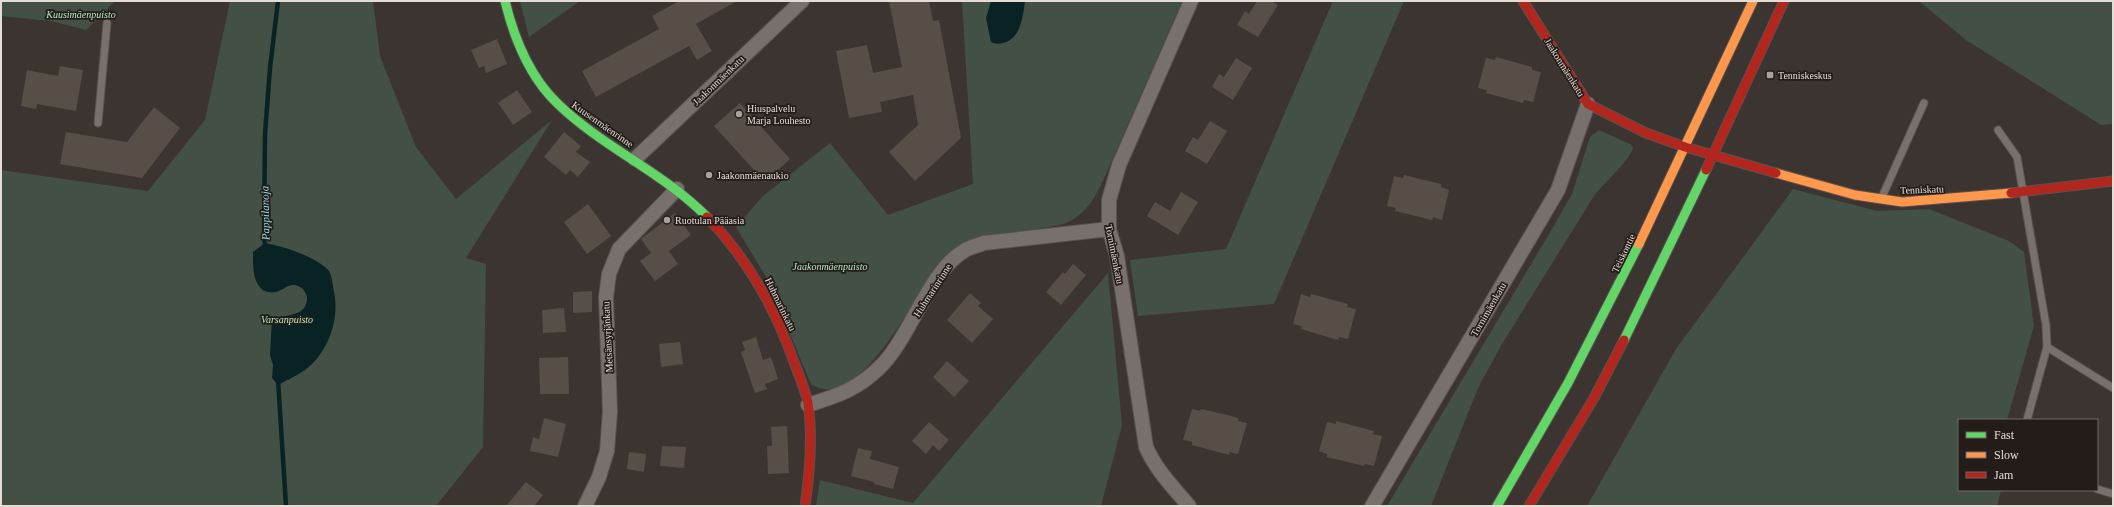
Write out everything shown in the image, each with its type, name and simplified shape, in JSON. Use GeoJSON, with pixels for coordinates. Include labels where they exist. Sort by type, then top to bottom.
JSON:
{"type":"FeatureCollection","features":[{"type":"Feature","properties":{"kind":"main road","name":"Kuusenmäenrinne"},"geometry":{"type":"LineString","coordinates":[[504,1],[515,36],[529,64],[548,93],[568,114],[635,159]]}},
{"type":"Feature","properties":{"kind":"main road","name":"Jaakonmäenkatu"},"geometry":{"type":"LineString","coordinates":[[1523,1],[1588,104],[1646,133],[1713,155]]}},
{"type":"Feature","properties":{"kind":"main road","name":"Teiskontie"},"geometry":{"type":"LineString","coordinates":[[1497,506],[1574,372],[1627,269],[1705,107],[1753,1]]}},
{"type":"Feature","properties":{"kind":"main road"},"geometry":{"type":"LineString","coordinates":[[1529,506],[1597,392],[1713,155],[1784,1]]}},
{"type":"Feature","properties":{"kind":"main road","name":"Tenniskatu"},"geometry":{"type":"LineString","coordinates":[[1713,155],[1855,195],[1902,202],[1966,198],[2113,181]]}},
{"type":"Feature","properties":{"kind":"main road","name":"Huhmarinkatu"},"geometry":{"type":"LineString","coordinates":[[635,159],[677,190],[722,231],[753,273],[773,310],[790,348],[808,405],[810,471],[805,506]]}},
{"type":"Feature","properties":{"kind":"street","name":"Jaakonmäenkatu"},"geometry":{"type":"LineString","coordinates":[[635,159],[802,1]]}},
{"type":"Feature","properties":{"kind":"street","name":"Tornimäenkatu"},"geometry":{"type":"LineString","coordinates":[[1189,506],[1151,460],[1146,447],[1117,256],[1109,229],[1109,200],[1119,165],[1191,1]]}},
{"type":"Feature","properties":{"kind":"street","name":"Tornimäenkatu"},"geometry":{"type":"LineString","coordinates":[[1372,506],[1558,190],[1588,104]]}},
{"type":"Feature","properties":{"kind":"street","name":"Metsänsyrjänkatu"},"geometry":{"type":"LineString","coordinates":[[585,506],[599,477],[607,451],[610,405],[606,297],[609,274],[619,249],[677,190]]}},
{"type":"Feature","properties":{"kind":"street","name":"Huhmarinrinne"},"geometry":{"type":"LineString","coordinates":[[808,405],[844,394],[881,366],[903,336],[936,280],[952,259],[964,250],[984,243],[1109,229]]}},
{"type":"Feature","properties":{"kind":"lane"},"geometry":{"type":"LineString","coordinates":[[98,123],[107,23]]}},
{"type":"Feature","properties":{"kind":"lane"},"geometry":{"type":"LineString","coordinates":[[1882,199],[1924,103]]}},
{"type":"Feature","properties":{"kind":"lane"},"geometry":{"type":"LineString","coordinates":[[1998,130],[2017,157],[2046,325],[2047,347],[2028,419]]}},
{"type":"Feature","properties":{"kind":"lane"},"geometry":{"type":"LineString","coordinates":[[2047,347],[2113,388]]}},
{"type":"Feature","properties":{"kind":"lane"},"geometry":{"type":"LineString","coordinates":[[2098,489],[2113,494]]}},
{"type":"Feature","properties":{"kind":"green space","name":"Kuusimäenpuisto"},"geometry":{"type":"Polygon","coordinates":[[[1,1],[115,1],[86,30],[51,21],[1,16],[1,1]]]}},
{"type":"Feature","properties":{"kind":"green space","name":"Varsanpuisto"},"geometry":{"type":"Polygon","coordinates":[[[230,1],[373,1],[380,56],[416,147],[456,199],[552,120],[466,258],[486,264],[483,447],[436,506],[1,506],[1,170],[148,191],[205,120],[230,1]]]}},
{"type":"Feature","properties":{"kind":"green space"},"geometry":{"type":"Polygon","coordinates":[[[520,1],[580,1],[529,37],[520,1]]]}},
{"type":"Feature","properties":{"kind":"green space","name":"Jaakonmäenpuisto"},"geometry":{"type":"Polygon","coordinates":[[[962,1],[1182,1],[1102,182],[1095,197],[1085,210],[1064,224],[988,235],[973,239],[955,249],[938,265],[901,323],[884,347],[866,368],[848,383],[829,389],[811,384],[766,277],[736,227],[763,196],[830,143],[888,215],[973,184],[962,1]]]}},
{"type":"Feature","properties":{"kind":"green space"},"geometry":{"type":"Polygon","coordinates":[[[1333,1],[1404,1],[1274,304],[1138,316],[1130,260],[1226,249],[1333,1]]]}},
{"type":"Feature","properties":{"kind":"green space"},"geometry":{"type":"Polygon","coordinates":[[[1919,1],[2113,1],[2113,124],[2101,125],[1966,40],[1919,1]]]}},
{"type":"Feature","properties":{"kind":"green space"},"geometry":{"type":"Polygon","coordinates":[[[1599,130],[1630,144],[1633,148],[1631,153],[1594,196],[1502,344],[1478,388],[1431,506],[1387,506],[1572,194],[1590,137],[1599,130]]]}},
{"type":"Feature","properties":{"kind":"green space"},"geometry":{"type":"Polygon","coordinates":[[[1793,189],[1877,211],[1929,209],[2009,241],[2024,252],[2034,326],[2007,419],[1958,419],[1958,491],[2001,491],[1997,506],[1587,506],[1676,349],[1793,189]]]}},
{"type":"Feature","properties":{"kind":"green space"},"geometry":{"type":"Polygon","coordinates":[[[1108,273],[1122,425],[1101,506],[816,506],[820,480],[913,503],[1108,273]]]}},
{"type":"Feature","properties":{"kind":"water"},"geometry":{"type":"Polygon","coordinates":[[[991,1],[1025,1],[1020,26],[1014,37],[1009,41],[997,44],[991,42],[986,18],[991,1]]]}},
{"type":"Feature","properties":{"kind":"water"},"geometry":{"type":"Polygon","coordinates":[[[265,243],[299,253],[324,266],[329,271],[331,276],[335,302],[334,324],[326,345],[320,354],[305,370],[278,385],[272,378],[273,365],[270,355],[272,318],[300,312],[306,304],[307,297],[303,289],[296,285],[275,292],[267,292],[258,285],[255,279],[253,252],[265,243]]]}},
{"type":"Feature","properties":{"kind":"building"},"geometry":{"type":"Polygon","coordinates":[[[679,1],[737,1],[696,24],[712,51],[697,60],[689,46],[596,97],[582,71],[659,29],[652,16],[679,1]]]}},
{"type":"Feature","properties":{"kind":"building"},"geometry":{"type":"Polygon","coordinates":[[[889,1],[929,1],[933,21],[939,20],[961,138],[915,181],[889,152],[918,125],[913,95],[880,102],[882,112],[849,118],[836,51],[867,45],[873,73],[902,67],[889,1]]]}},
{"type":"Feature","properties":{"kind":"building"},"geometry":{"type":"Polygon","coordinates":[[[1257,1],[1271,1],[1278,5],[1258,37],[1237,25],[1245,11],[1249,14],[1257,1]]]}},
{"type":"Feature","properties":{"kind":"building"},"geometry":{"type":"Polygon","coordinates":[[[497,39],[507,64],[486,73],[484,66],[479,68],[471,50],[497,39]]]}},
{"type":"Feature","properties":{"kind":"building"},"geometry":{"type":"Polygon","coordinates":[[[1496,57],[1532,67],[1532,70],[1541,72],[1533,102],[1524,100],[1523,103],[1486,93],[1487,90],[1478,88],[1486,58],[1495,60],[1496,57]]]}},
{"type":"Feature","properties":{"kind":"building"},"geometry":{"type":"Polygon","coordinates":[[[1236,58],[1252,68],[1233,100],[1212,87],[1219,74],[1224,77],[1236,58]]]}},
{"type":"Feature","properties":{"kind":"building"},"geometry":{"type":"Polygon","coordinates":[[[60,66],[83,70],[76,111],[37,104],[36,109],[21,106],[27,70],[58,76],[60,66]]]}},
{"type":"Feature","properties":{"kind":"building"},"geometry":{"type":"Polygon","coordinates":[[[517,90],[532,112],[513,125],[498,103],[517,90]]]}},
{"type":"Feature","properties":{"kind":"building"},"geometry":{"type":"Polygon","coordinates":[[[740,103],[790,159],[765,182],[714,126],[740,103]]]}},
{"type":"Feature","properties":{"kind":"building"},"geometry":{"type":"Polygon","coordinates":[[[154,107],[180,128],[142,178],[60,164],[66,132],[127,142],[154,107]]]}},
{"type":"Feature","properties":{"kind":"building"},"geometry":{"type":"Polygon","coordinates":[[[1210,121],[1227,131],[1207,164],[1185,151],[1193,137],[1198,140],[1210,121]]]}},
{"type":"Feature","properties":{"kind":"building"},"geometry":{"type":"Polygon","coordinates":[[[564,132],[581,146],[576,152],[590,162],[578,177],[570,170],[566,175],[544,157],[564,132]]]}},
{"type":"Feature","properties":{"kind":"building"},"geometry":{"type":"Polygon","coordinates":[[[1404,175],[1441,184],[1441,187],[1449,190],[1442,220],[1433,217],[1432,220],[1395,211],[1396,208],[1387,206],[1394,176],[1403,178],[1404,175]]]}},
{"type":"Feature","properties":{"kind":"building"},"geometry":{"type":"Polygon","coordinates":[[[1181,192],[1198,202],[1178,235],[1147,216],[1155,202],[1170,211],[1181,192]]]}},
{"type":"Feature","properties":{"kind":"building"},"geometry":{"type":"Polygon","coordinates":[[[588,204],[611,236],[587,254],[564,222],[588,204]]]}},
{"type":"Feature","properties":{"kind":"building"},"geometry":{"type":"Polygon","coordinates":[[[675,213],[691,235],[669,251],[678,264],[655,281],[640,261],[651,253],[641,239],[675,213]]]}},
{"type":"Feature","properties":{"kind":"building"},"geometry":{"type":"Polygon","coordinates":[[[1073,264],[1086,275],[1061,305],[1046,292],[1063,272],[1065,274],[1073,264]]]}},
{"type":"Feature","properties":{"kind":"building"},"geometry":{"type":"Polygon","coordinates":[[[592,291],[592,312],[573,313],[573,292],[592,291]]]}},
{"type":"Feature","properties":{"kind":"building"},"geometry":{"type":"Polygon","coordinates":[[[970,293],[981,303],[978,306],[993,319],[972,343],[947,320],[970,293]]]}},
{"type":"Feature","properties":{"kind":"building"},"geometry":{"type":"Polygon","coordinates":[[[1301,294],[1310,297],[1311,294],[1348,304],[1347,307],[1356,309],[1348,339],[1339,337],[1338,340],[1301,329],[1302,326],[1293,324],[1301,294]]]}},
{"type":"Feature","properties":{"kind":"building"},"geometry":{"type":"Polygon","coordinates":[[[564,308],[566,332],[543,333],[542,310],[564,308]]]}},
{"type":"Feature","properties":{"kind":"building"},"geometry":{"type":"Polygon","coordinates":[[[756,337],[763,360],[771,357],[778,379],[765,384],[767,389],[755,393],[741,352],[745,350],[742,342],[756,337]]]}},
{"type":"Feature","properties":{"kind":"building"},"geometry":{"type":"Polygon","coordinates":[[[680,342],[683,364],[661,367],[659,344],[680,342]]]}},
{"type":"Feature","properties":{"kind":"building"},"geometry":{"type":"Polygon","coordinates":[[[568,357],[569,394],[540,394],[539,358],[568,357]]]}},
{"type":"Feature","properties":{"kind":"building"},"geometry":{"type":"Polygon","coordinates":[[[947,361],[969,381],[954,397],[933,377],[947,361]]]}},
{"type":"Feature","properties":{"kind":"building"},"geometry":{"type":"Polygon","coordinates":[[[1192,409],[1200,411],[1201,409],[1228,415],[1238,418],[1238,421],[1247,423],[1238,454],[1230,452],[1229,455],[1192,445],[1192,442],[1183,440],[1192,409]]]}},
{"type":"Feature","properties":{"kind":"building"},"geometry":{"type":"Polygon","coordinates":[[[544,418],[566,424],[558,457],[530,451],[533,437],[539,439],[544,418]]]}},
{"type":"Feature","properties":{"kind":"building"},"geometry":{"type":"Polygon","coordinates":[[[1336,421],[1374,431],[1373,434],[1382,436],[1374,466],[1365,464],[1364,466],[1327,457],[1327,454],[1319,451],[1327,422],[1336,424],[1336,421]]]}},
{"type":"Feature","properties":{"kind":"building"},"geometry":{"type":"Polygon","coordinates":[[[929,422],[949,440],[939,451],[933,445],[926,454],[912,441],[929,422]]]}},
{"type":"Feature","properties":{"kind":"building"},"geometry":{"type":"Polygon","coordinates":[[[787,426],[789,473],[768,474],[767,446],[772,446],[771,427],[787,426]]]}},
{"type":"Feature","properties":{"kind":"building"},"geometry":{"type":"Polygon","coordinates":[[[662,446],[686,447],[684,468],[660,466],[662,446]]]}},
{"type":"Feature","properties":{"kind":"building"},"geometry":{"type":"Polygon","coordinates":[[[858,448],[872,451],[870,459],[899,467],[893,489],[851,476],[858,448]]]}},
{"type":"Feature","properties":{"kind":"building"},"geometry":{"type":"Polygon","coordinates":[[[629,452],[646,454],[644,472],[627,469],[629,452]]]}},
{"type":"Feature","properties":{"kind":"building"},"geometry":{"type":"Polygon","coordinates":[[[526,482],[543,495],[534,506],[506,506],[526,482]]]}},
{"type":"Feature","properties":{"kind":"waterway","name":"Pappilanoja"},"geometry":{"type":"LineString","coordinates":[[266,249],[264,239],[265,134],[270,68],[278,1]]}},
{"type":"Feature","properties":{"kind":"waterway","name":"Pappilanoja"},"geometry":{"type":"LineString","coordinates":[[278,380],[286,506]]}},
{"type":"Feature","properties":{"kind":"traffic: fast"},"geometry":{"type":"LineString","coordinates":[[505,1],[513,29],[524,56],[538,81],[557,103],[593,133],[671,186],[707,217]]}},
{"type":"Feature","properties":{"kind":"traffic: fast"},"geometry":{"type":"LineString","coordinates":[[1624,340],[1706,170]]}},
{"type":"Feature","properties":{"kind":"traffic: fast"},"geometry":{"type":"LineString","coordinates":[[1497,506],[1568,383],[1639,244]]}},
{"type":"Feature","properties":{"kind":"traffic: slow"},"geometry":{"type":"LineString","coordinates":[[1639,244],[1753,1]]}},
{"type":"Feature","properties":{"kind":"traffic: slow"},"geometry":{"type":"LineString","coordinates":[[1776,173],[1855,195],[1902,202],[2011,193]]}},
{"type":"Feature","properties":{"kind":"traffic: jam"},"geometry":{"type":"LineString","coordinates":[[1523,1],[1588,104],[1646,133],[1685,147],[1776,173]]}},
{"type":"Feature","properties":{"kind":"traffic: jam"},"geometry":{"type":"LineString","coordinates":[[1706,170],[1784,1]]}},
{"type":"Feature","properties":{"kind":"traffic: jam"},"geometry":{"type":"LineString","coordinates":[[2011,193],[2113,181]]}},
{"type":"Feature","properties":{"kind":"traffic: jam"},"geometry":{"type":"LineString","coordinates":[[707,217],[722,233],[748,267],[759,285],[778,322],[804,387],[810,416],[811,442],[805,506]]}},
{"type":"Feature","properties":{"kind":"traffic: jam"},"geometry":{"type":"LineString","coordinates":[[1529,506],[1594,398],[1624,340]]}},
{"type":"Feature","properties":{"kind":"place","name":"Tenniskeskus"},"geometry":{"type":"Point","coordinates":[1770,75]}},
{"type":"Feature","properties":{"kind":"place","name":"Hiuspalvelu Marja Louhesto"},"geometry":{"type":"Point","coordinates":[739,114]}},
{"type":"Feature","properties":{"kind":"place","name":"Jaakonmäenaukio"},"geometry":{"type":"Point","coordinates":[709,175]}},
{"type":"Feature","properties":{"kind":"place","name":"Ruotulan Pääasia"},"geometry":{"type":"Point","coordinates":[667,220]}}]}
